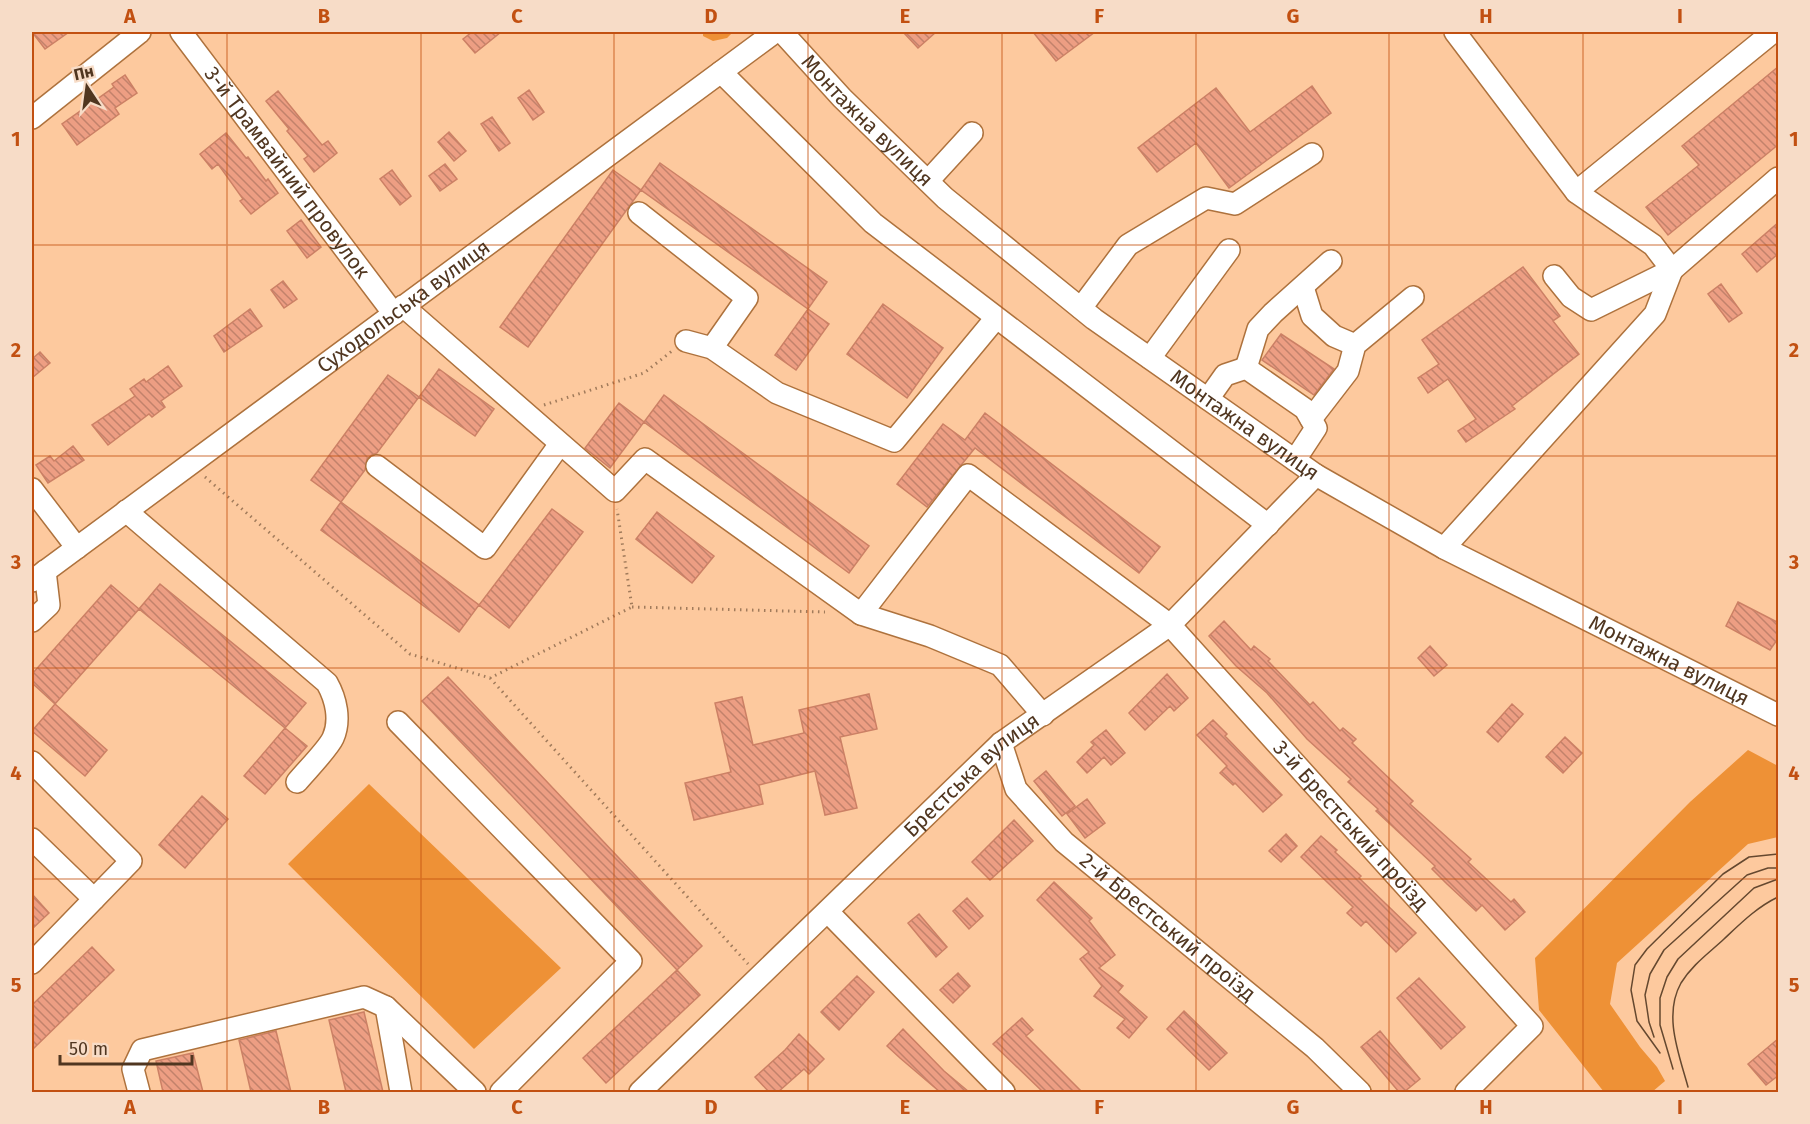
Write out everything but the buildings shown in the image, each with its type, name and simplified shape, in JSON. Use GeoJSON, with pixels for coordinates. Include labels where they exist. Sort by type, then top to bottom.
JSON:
{"type":"FeatureCollection","features":[{"type":"Feature","properties":{"kind":"street"},"geometry":{"type":"LineString","coordinates":[[32,117],[140,32]]}},
{"type":"Feature","properties":{"kind":"street","name":"3-й Трамвайний провулок"},"geometry":{"type":"LineString","coordinates":[[181,32],[398,310],[524,412],[615,491]]}},
{"type":"Feature","properties":{"kind":"street","name":"Суходольська вулиця"},"geometry":{"type":"LineString","coordinates":[[38,576],[775,32]]}},
{"type":"Feature","properties":{"kind":"street","name":"Монтажна вулиця"},"geometry":{"type":"LineString","coordinates":[[782,32],[842,98],[945,198],[1081,308],[1316,475],[1444,548],[1779,715]]}},
{"type":"Feature","properties":{"kind":"street"},"geometry":{"type":"LineString","coordinates":[[1455,32],[1576,192],[1653,245],[1672,270]]}},
{"type":"Feature","properties":{"kind":"street"},"geometry":{"type":"LineString","coordinates":[[1576,192],[1773,32]]}},
{"type":"Feature","properties":{"kind":"street"},"geometry":{"type":"LineString","coordinates":[[721,72],[873,223],[1268,525]]}},
{"type":"Feature","properties":{"kind":"street"},"geometry":{"type":"LineString","coordinates":[[928,181],[972,133]]}},
{"type":"Feature","properties":{"kind":"street"},"geometry":{"type":"LineString","coordinates":[[1081,308],[1128,245],[1206,198],[1235,204],[1312,154]]}},
{"type":"Feature","properties":{"kind":"street"},"geometry":{"type":"LineString","coordinates":[[1554,276],[1571,297],[1591,310],[1672,270],[1779,178]]}},
{"type":"Feature","properties":{"kind":"street"},"geometry":{"type":"LineString","coordinates":[[639,213],[747,298],[712,348]]}},
{"type":"Feature","properties":{"kind":"street"},"geometry":{"type":"LineString","coordinates":[[1150,358],[1229,250]]}},
{"type":"Feature","properties":{"kind":"street"},"geometry":{"type":"LineString","coordinates":[[1246,368],[1258,329],[1331,261]]}},
{"type":"Feature","properties":{"kind":"street"},"geometry":{"type":"LineString","coordinates":[[1444,548],[1655,314],[1672,270]]}},
{"type":"Feature","properties":{"kind":"street"},"geometry":{"type":"LineString","coordinates":[[1303,287],[1312,316],[1334,336],[1355,345]]}},
{"type":"Feature","properties":{"kind":"street"},"geometry":{"type":"LineString","coordinates":[[1311,419],[1348,371],[1355,345],[1413,297]]}},
{"type":"Feature","properties":{"kind":"street"},"geometry":{"type":"LineString","coordinates":[[686,341],[712,348],[777,393],[894,441],[996,318]]}},
{"type":"Feature","properties":{"kind":"street"},"geometry":{"type":"LineString","coordinates":[[1208,399],[1225,375],[1246,368]]}},
{"type":"Feature","properties":{"kind":"street"},"geometry":{"type":"LineString","coordinates":[[1246,368],[1305,409],[1316,428],[1295,460]]}},
{"type":"Feature","properties":{"kind":"street"},"geometry":{"type":"LineString","coordinates":[[377,466],[485,548],[560,444]]}},
{"type":"Feature","properties":{"kind":"street"},"geometry":{"type":"LineString","coordinates":[[615,491],[645,459],[861,614],[930,636],[1000,665],[1043,715]]}},
{"type":"Feature","properties":{"kind":"street","name":"3-й Брестський проїзд"},"geometry":{"type":"LineString","coordinates":[[861,614],[968,475],[1170,625],[1532,1026],[1466,1092]]}},
{"type":"Feature","properties":{"kind":"street","name":"Брестська вулиця"},"geometry":{"type":"LineString","coordinates":[[652,1089],[1001,743],[1170,625],[1316,475]]}},
{"type":"Feature","properties":{"kind":"street"},"geometry":{"type":"LineString","coordinates":[[32,489],[77,548]]}},
{"type":"Feature","properties":{"kind":"street"},"geometry":{"type":"LineString","coordinates":[[126,511],[327,683],[334,696],[337,718],[333,739],[297,782]]}},
{"type":"Feature","properties":{"kind":"street"},"geometry":{"type":"LineString","coordinates":[[32,621],[49,605],[38,576]]}},
{"type":"Feature","properties":{"kind":"street"},"geometry":{"type":"LineString","coordinates":[[398,723],[631,962],[501,1092]]}},
{"type":"Feature","properties":{"kind":"street","name":"2-й Брестський проїзд"},"geometry":{"type":"LineString","coordinates":[[1001,743],[1016,789],[1064,842],[1315,1048],[1360,1092]]}},
{"type":"Feature","properties":{"kind":"street"},"geometry":{"type":"LineString","coordinates":[[32,762],[131,861],[32,963]]}},
{"type":"Feature","properties":{"kind":"street"},"geometry":{"type":"LineString","coordinates":[[32,838],[94,899]]}},
{"type":"Feature","properties":{"kind":"street"},"geometry":{"type":"LineString","coordinates":[[828,912],[1004,1092]]}},
{"type":"Feature","properties":{"kind":"street"},"geometry":{"type":"LineString","coordinates":[[138,1092],[133,1069],[142,1050],[364,996],[386,1007],[475,1092]]}},
{"type":"Feature","properties":{"kind":"street"},"geometry":{"type":"LineString","coordinates":[[386,1007],[401,1092]]}},
{"type":"Feature","properties":{"kind":"path"},"geometry":{"type":"LineString","coordinates":[[524,412],[644,373],[686,341]]}},
{"type":"Feature","properties":{"kind":"path"},"geometry":{"type":"LineString","coordinates":[[190,464],[410,654],[490,678],[750,966]]}},
{"type":"Feature","properties":{"kind":"path"},"geometry":{"type":"LineString","coordinates":[[615,491],[632,607]]}},
{"type":"Feature","properties":{"kind":"path"},"geometry":{"type":"LineString","coordinates":[[490,678],[632,607],[826,613]]}},
{"type":"Feature","properties":{"kind":"shaded area"},"geometry":{"type":"Polygon","coordinates":[[[703,32],[733,32],[727,38],[713,41],[703,36],[703,32]]]}},
{"type":"Feature","properties":{"kind":"shaded area"},"geometry":{"type":"Polygon","coordinates":[[[1748,750],[1778,766],[1778,837],[1748,844],[1617,963],[1610,1004],[1665,1081],[1652,1092],[1604,1092],[1539,1010],[1535,958],[1690,802],[1748,750]]]}},
{"type":"Feature","properties":{"kind":"shaded area"},"geometry":{"type":"Polygon","coordinates":[[[369,784],[561,968],[474,1049],[288,864],[369,784]]]}},
{"type":"Feature","properties":{"kind":"tram line"},"geometry":{"type":"LineString","coordinates":[[1660,1053],[1637,1021],[1631,990],[1635,965],[1647,949],[1723,874],[1749,857],[1778,854]]}},
{"type":"Feature","properties":{"kind":"tram line"},"geometry":{"type":"LineString","coordinates":[[1654,1037],[1645,995],[1650,974],[1664,950],[1747,875],[1768,868],[1778,868]]}},
{"type":"Feature","properties":{"kind":"tram line"},"geometry":{"type":"LineString","coordinates":[[1673,1069],[1660,1025],[1660,998],[1667,977],[1678,959],[1754,888],[1778,879]]}},
{"type":"Feature","properties":{"kind":"tram line"},"geometry":{"type":"LineString","coordinates":[[1688,1087],[1674,1035],[1673,1021],[1673,1008],[1681,983],[1695,965],[1743,921],[1778,897]]}}]}
